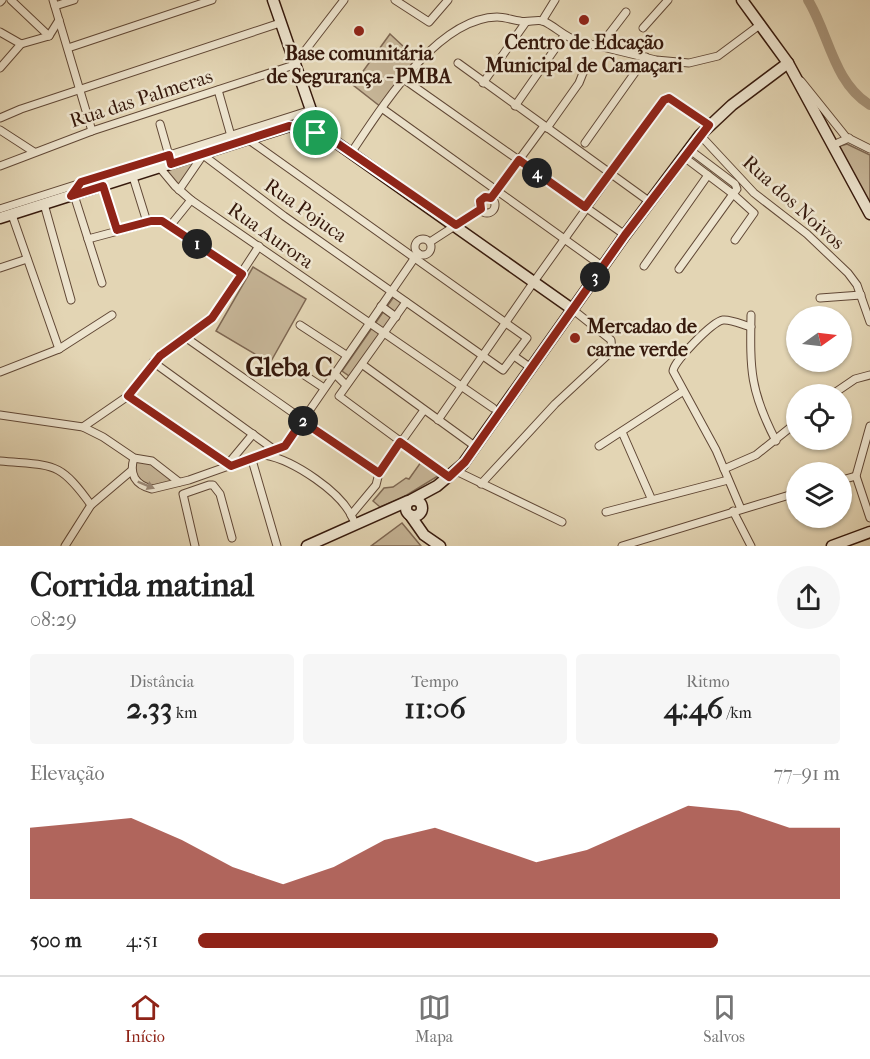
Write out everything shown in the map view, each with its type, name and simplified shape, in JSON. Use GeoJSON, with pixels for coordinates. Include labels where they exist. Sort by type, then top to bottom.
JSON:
{"type":"FeatureCollection","features":[{"type":"Feature","properties":{"kind":"street"},"geometry":{"type":"LineString","coordinates":[[11,0],[49,36]]}},
{"type":"Feature","properties":{"kind":"street"},"geometry":{"type":"LineString","coordinates":[[74,0],[54,3],[92,131]]}},
{"type":"Feature","properties":{"kind":"street"},"geometry":{"type":"LineString","coordinates":[[68,48],[212,0]]}},
{"type":"Feature","properties":{"kind":"street"},"geometry":{"type":"LineString","coordinates":[[294,65],[344,0]]}},
{"type":"Feature","properties":{"kind":"street"},"geometry":{"type":"LineString","coordinates":[[395,0],[422,19],[431,21],[448,0]]}},
{"type":"Feature","properties":{"kind":"street"},"geometry":{"type":"LineString","coordinates":[[542,21],[555,0]]}},
{"type":"Feature","properties":{"kind":"street"},"geometry":{"type":"LineString","coordinates":[[643,28],[668,0]]}},
{"type":"Feature","properties":{"kind":"street"},"geometry":{"type":"LineString","coordinates":[[742,0],[790,67],[869,210]]}},
{"type":"Feature","properties":{"kind":"street"},"geometry":{"type":"LineString","coordinates":[[277,2],[280,23],[311,110],[330,138]]}},
{"type":"Feature","properties":{"kind":"street"},"geometry":{"type":"LineString","coordinates":[[600,46],[626,12]]}},
{"type":"Feature","properties":{"kind":"street"},"geometry":{"type":"LineString","coordinates":[[351,153],[405,80],[431,50],[458,27],[496,17],[526,22],[542,21],[564,36],[646,57],[682,63],[710,59],[721,54],[761,24]]}},
{"type":"Feature","properties":{"kind":"street"},"geometry":{"type":"LineString","coordinates":[[0,68],[21,44],[49,36],[59,20]]}},
{"type":"Feature","properties":{"kind":"street"},"geometry":{"type":"LineString","coordinates":[[483,83],[526,22]]}},
{"type":"Feature","properties":{"kind":"street"},"geometry":{"type":"LineString","coordinates":[[0,118],[280,23]]}},
{"type":"Feature","properties":{"kind":"street"},"geometry":{"type":"LineString","coordinates":[[0,32],[21,44]]}},
{"type":"Feature","properties":{"kind":"street"},"geometry":{"type":"LineString","coordinates":[[515,106],[564,36]]}},
{"type":"Feature","properties":{"kind":"street"},"geometry":{"type":"LineString","coordinates":[[585,143],[646,57]]}},
{"type":"Feature","properties":{"kind":"street"},"geometry":{"type":"LineString","coordinates":[[458,63],[650,202]]}},
{"type":"Feature","properties":{"kind":"street","name":"Rua das Palmeras"},"geometry":{"type":"LineString","coordinates":[[0,166],[92,131],[294,65]]}},
{"type":"Feature","properties":{"kind":"street"},"geometry":{"type":"LineString","coordinates":[[369,518],[410,501],[437,486],[452,474],[476,447],[602,266],[700,135],[748,92],[790,67]]}},
{"type":"Feature","properties":{"kind":"street"},"geometry":{"type":"LineString","coordinates":[[790,67],[849,138],[870,149]]}},
{"type":"Feature","properties":{"kind":"street"},"geometry":{"type":"LineString","coordinates":[[430,242],[481,209],[479,204],[482,198],[493,195],[579,83],[585,68]]}},
{"type":"Feature","properties":{"kind":"street"},"geometry":{"type":"LineString","coordinates":[[405,80],[625,235]]}},
{"type":"Feature","properties":{"kind":"street"},"geometry":{"type":"LineString","coordinates":[[218,90],[231,136]]}},
{"type":"Feature","properties":{"kind":"street"},"geometry":{"type":"LineString","coordinates":[[438,420],[562,239],[664,100],[669,98],[676,101],[709,125]]}},
{"type":"Feature","properties":{"kind":"street"},"geometry":{"type":"LineString","coordinates":[[383,109],[493,195],[602,266]]}},
{"type":"Feature","properties":{"kind":"street"},"geometry":{"type":"LineString","coordinates":[[0,209],[81,182],[170,160],[202,155],[289,126],[303,119],[311,110]]}},
{"type":"Feature","properties":{"kind":"street"},"geometry":{"type":"LineString","coordinates":[[0,218],[160,168],[170,160],[231,136],[311,110]]}},
{"type":"Feature","properties":{"kind":"street"},"geometry":{"type":"LineString","coordinates":[[160,124],[170,160]]}},
{"type":"Feature","properties":{"kind":"street"},"geometry":{"type":"LineString","coordinates":[[289,126],[330,138],[456,225],[611,340],[612,351],[555,404],[481,484]]}},
{"type":"Feature","properties":{"kind":"street"},"geometry":{"type":"LineString","coordinates":[[0,130],[34,152]]}},
{"type":"Feature","properties":{"kind":"street","name":"Rua dos Noivos"},"geometry":{"type":"LineString","coordinates":[[700,135],[754,193],[807,234],[848,273],[861,295],[870,322]]}},
{"type":"Feature","properties":{"kind":"street"},"geometry":{"type":"LineString","coordinates":[[833,145],[849,138]]}},
{"type":"Feature","properties":{"kind":"street"},"geometry":{"type":"LineString","coordinates":[[249,140],[417,256],[527,338],[514,356],[531,368]]}},
{"type":"Feature","properties":{"kind":"street"},"geometry":{"type":"LineString","coordinates":[[687,154],[708,175],[754,213],[735,240]]}},
{"type":"Feature","properties":{"kind":"street"},"geometry":{"type":"LineString","coordinates":[[679,268],[736,189],[735,184],[687,154]]}},
{"type":"Feature","properties":{"kind":"street"},"geometry":{"type":"LineString","coordinates":[[179,190],[202,155]]}},
{"type":"Feature","properties":{"kind":"street","name":"Rua Pojuca"},"geometry":{"type":"LineString","coordinates":[[202,155],[503,370],[514,356]]}},
{"type":"Feature","properties":{"kind":"street","name":"Rua Aurora"},"geometry":{"type":"LineString","coordinates":[[160,168],[191,200],[493,408]]}},
{"type":"Feature","properties":{"kind":"street"},"geometry":{"type":"LineString","coordinates":[[644,266],[708,175]]}},
{"type":"Feature","properties":{"kind":"street"},"geometry":{"type":"LineString","coordinates":[[133,177],[147,222]]}},
{"type":"Feature","properties":{"kind":"street"},"geometry":{"type":"LineString","coordinates":[[81,182],[73,196],[102,283]]}},
{"type":"Feature","properties":{"kind":"street"},"geometry":{"type":"LineString","coordinates":[[103,186],[117,230]]}},
{"type":"Feature","properties":{"kind":"street"},"geometry":{"type":"LineString","coordinates":[[170,226],[191,200]]}},
{"type":"Feature","properties":{"kind":"street"},"geometry":{"type":"LineString","coordinates":[[44,204],[71,300]]}},
{"type":"Feature","properties":{"kind":"street"},"geometry":{"type":"LineString","coordinates":[[12,215],[59,349]]}},
{"type":"Feature","properties":{"kind":"street"},"geometry":{"type":"LineString","coordinates":[[88,239],[159,220],[242,274]]}},
{"type":"Feature","properties":{"kind":"street"},"geometry":{"type":"LineString","coordinates":[[417,256],[415,249],[418,241],[423,239],[430,242]]}},
{"type":"Feature","properties":{"kind":"street"},"geometry":{"type":"LineString","coordinates":[[131,471],[137,482],[148,488],[161,488],[229,465],[252,460],[285,446],[391,291],[417,256],[429,252],[430,242]]}},
{"type":"Feature","properties":{"kind":"street"},"geometry":{"type":"LineString","coordinates":[[83,427],[128,396],[153,362],[212,318],[260,246]]}},
{"type":"Feature","properties":{"kind":"street"},"geometry":{"type":"LineString","coordinates":[[0,268],[27,259]]}},
{"type":"Feature","properties":{"kind":"street"},"geometry":{"type":"LineString","coordinates":[[820,298],[861,295]]}},
{"type":"Feature","properties":{"kind":"street"},"geometry":{"type":"LineString","coordinates":[[406,302],[363,365],[339,394],[340,399],[400,442],[452,474],[481,484],[562,522]]}},
{"type":"Feature","properties":{"kind":"street"},"geometry":{"type":"LineString","coordinates":[[381,306],[396,317]]}},
{"type":"Feature","properties":{"kind":"street"},"geometry":{"type":"LineString","coordinates":[[0,372],[59,349],[112,315]]}},
{"type":"Feature","properties":{"kind":"street"},"geometry":{"type":"LineString","coordinates":[[751,315],[754,393],[776,441]]}},
{"type":"Feature","properties":{"kind":"street"},"geometry":{"type":"LineString","coordinates":[[741,509],[724,469],[674,376],[674,366],[705,333],[722,321],[751,327]]}},
{"type":"Feature","properties":{"kind":"street"},"geometry":{"type":"LineString","coordinates":[[300,325],[346,355]]}},
{"type":"Feature","properties":{"kind":"street"},"geometry":{"type":"LineString","coordinates":[[185,336],[302,421],[379,473]]}},
{"type":"Feature","properties":{"kind":"street"},"geometry":{"type":"LineString","coordinates":[[153,362],[276,451]]}},
{"type":"Feature","properties":{"kind":"street"},"geometry":{"type":"LineString","coordinates":[[286,363],[324,388]]}},
{"type":"Feature","properties":{"kind":"street"},"geometry":{"type":"LineString","coordinates":[[363,365],[476,447]]}},
{"type":"Feature","properties":{"kind":"street"},"geometry":{"type":"LineString","coordinates":[[334,373],[346,385]]}},
{"type":"Feature","properties":{"kind":"street"},"geometry":{"type":"LineString","coordinates":[[848,384],[855,379],[870,375]]}},
{"type":"Feature","properties":{"kind":"street"},"geometry":{"type":"LineString","coordinates":[[599,446],[682,392]]}},
{"type":"Feature","properties":{"kind":"street"},"geometry":{"type":"LineString","coordinates":[[128,396],[229,465]]}},
{"type":"Feature","properties":{"kind":"street"},"geometry":{"type":"LineString","coordinates":[[353,520],[376,485],[379,473],[424,410]]}},
{"type":"Feature","properties":{"kind":"street"},"geometry":{"type":"LineString","coordinates":[[0,415],[83,427],[103,437],[134,458],[149,460],[179,482]]}},
{"type":"Feature","properties":{"kind":"street"},"geometry":{"type":"LineString","coordinates":[[870,426],[856,476],[870,518]]}},
{"type":"Feature","properties":{"kind":"street"},"geometry":{"type":"LineString","coordinates":[[622,432],[651,498]]}},
{"type":"Feature","properties":{"kind":"street"},"geometry":{"type":"LineString","coordinates":[[724,469],[756,455],[786,432]]}},
{"type":"Feature","properties":{"kind":"street"},"geometry":{"type":"LineString","coordinates":[[229,465],[253,434]]}},
{"type":"Feature","properties":{"kind":"street"},"geometry":{"type":"LineString","coordinates":[[285,446],[290,462]]}},
{"type":"Feature","properties":{"kind":"street"},"geometry":{"type":"LineString","coordinates":[[265,455],[290,462],[336,496],[353,520]]}},
{"type":"Feature","properties":{"kind":"street"},"geometry":{"type":"LineString","coordinates":[[65,546],[91,505],[131,471],[134,458]]}},
{"type":"Feature","properties":{"kind":"street"},"geometry":{"type":"LineString","coordinates":[[252,460],[277,546]]}},
{"type":"Feature","properties":{"kind":"street"},"geometry":{"type":"LineString","coordinates":[[0,461],[46,465],[59,469],[72,478],[91,505]]}},
{"type":"Feature","properties":{"kind":"street"},"geometry":{"type":"LineString","coordinates":[[852,477],[856,476]]}},
{"type":"Feature","properties":{"kind":"street"},"geometry":{"type":"LineString","coordinates":[[196,478],[200,488]]}},
{"type":"Feature","properties":{"kind":"street"},"geometry":{"type":"LineString","coordinates":[[606,512],[651,498],[728,480]]}},
{"type":"Feature","properties":{"kind":"street"},"geometry":{"type":"LineString","coordinates":[[195,546],[183,494],[212,484],[218,490],[232,538]]}},
{"type":"Feature","properties":{"kind":"street"},"geometry":{"type":"LineString","coordinates":[[307,546],[353,520],[415,513],[437,486]]}},
{"type":"Feature","properties":{"kind":"street"},"geometry":{"type":"LineString","coordinates":[[622,546],[786,496]]}},
{"type":"Feature","properties":{"kind":"street"},"geometry":{"type":"LineString","coordinates":[[410,501],[405,508],[415,513],[424,535],[440,546]]}},
{"type":"Feature","properties":{"kind":"street"},"geometry":{"type":"LineString","coordinates":[[733,512],[751,546]]}},
{"type":"Feature","properties":{"kind":"street"},"geometry":{"type":"LineString","coordinates":[[832,546],[870,532]]}},
{"type":"Feature","properties":{"kind":"shaded area"},"geometry":{"type":"Polygon","coordinates":[[[390,34],[418,60],[381,107],[353,85],[390,34]]]}},
{"type":"Feature","properties":{"kind":"shaded area"},"geometry":{"type":"Polygon","coordinates":[[[847,144],[870,155],[870,205],[837,147],[847,144]]]}},
{"type":"Feature","properties":{"kind":"shaded area"},"geometry":{"type":"Polygon","coordinates":[[[202,155],[181,189],[160,168],[202,155]]]}},
{"type":"Feature","properties":{"kind":"shaded area"},"geometry":{"type":"Polygon","coordinates":[[[253,267],[306,299],[270,363],[216,331],[253,267]]]}},
{"type":"Feature","properties":{"kind":"shaded area"},"geometry":{"type":"Polygon","coordinates":[[[395,295],[404,301],[352,378],[342,371],[395,295]]]}},
{"type":"Feature","properties":{"kind":"shaded area"},"geometry":{"type":"Polygon","coordinates":[[[146,459],[181,483],[149,487],[129,469],[133,463],[146,459]]]}},
{"type":"Feature","properties":{"kind":"shaded area"},"geometry":{"type":"Polygon","coordinates":[[[421,462],[438,476],[402,498],[380,507],[373,501],[384,488],[393,487],[406,478],[409,479],[421,462]]]}},
{"type":"Feature","properties":{"kind":"shaded area"},"geometry":{"type":"Polygon","coordinates":[[[402,523],[421,546],[371,546],[402,523]]]}},
{"type":"Feature","properties":{"kind":"waterway"},"geometry":{"type":"LineString","coordinates":[[808,0],[840,71],[848,84],[870,105]]}},
{"type":"Feature","properties":{"kind":"place","name":"Centro de Edcação Municipal de Camaçari"},"geometry":{"type":"Point","coordinates":[584,20]}},
{"type":"Feature","properties":{"kind":"place","name":"Base comunitária de Segurança - PMBA"},"geometry":{"type":"Point","coordinates":[359,31]}},
{"type":"Feature","properties":{"kind":"place","name":"Mercadao de carne verde"},"geometry":{"type":"Point","coordinates":[575,338]}},
{"type":"Feature","properties":{"kind":"district","name":"Gleba C"},"geometry":{"type":"Point","coordinates":[289,367]}},
{"type":"Feature","properties":{"kind":"route"},"geometry":{"type":"LineString","coordinates":[[665,99],[676,101],[709,125],[625,235],[465,462],[449,477],[400,442],[379,473],[302,421],[285,446],[259,458],[231,466],[128,396],[153,362],[185,336],[206,325],[224,303],[242,274],[162,221],[151,221],[117,230],[103,186],[71,196],[72,192],[81,182],[169,155],[171,164],[289,126],[316,133],[330,138],[456,225],[481,209],[479,204],[482,198],[491,198],[519,160],[585,207],[665,99]]}}]}
